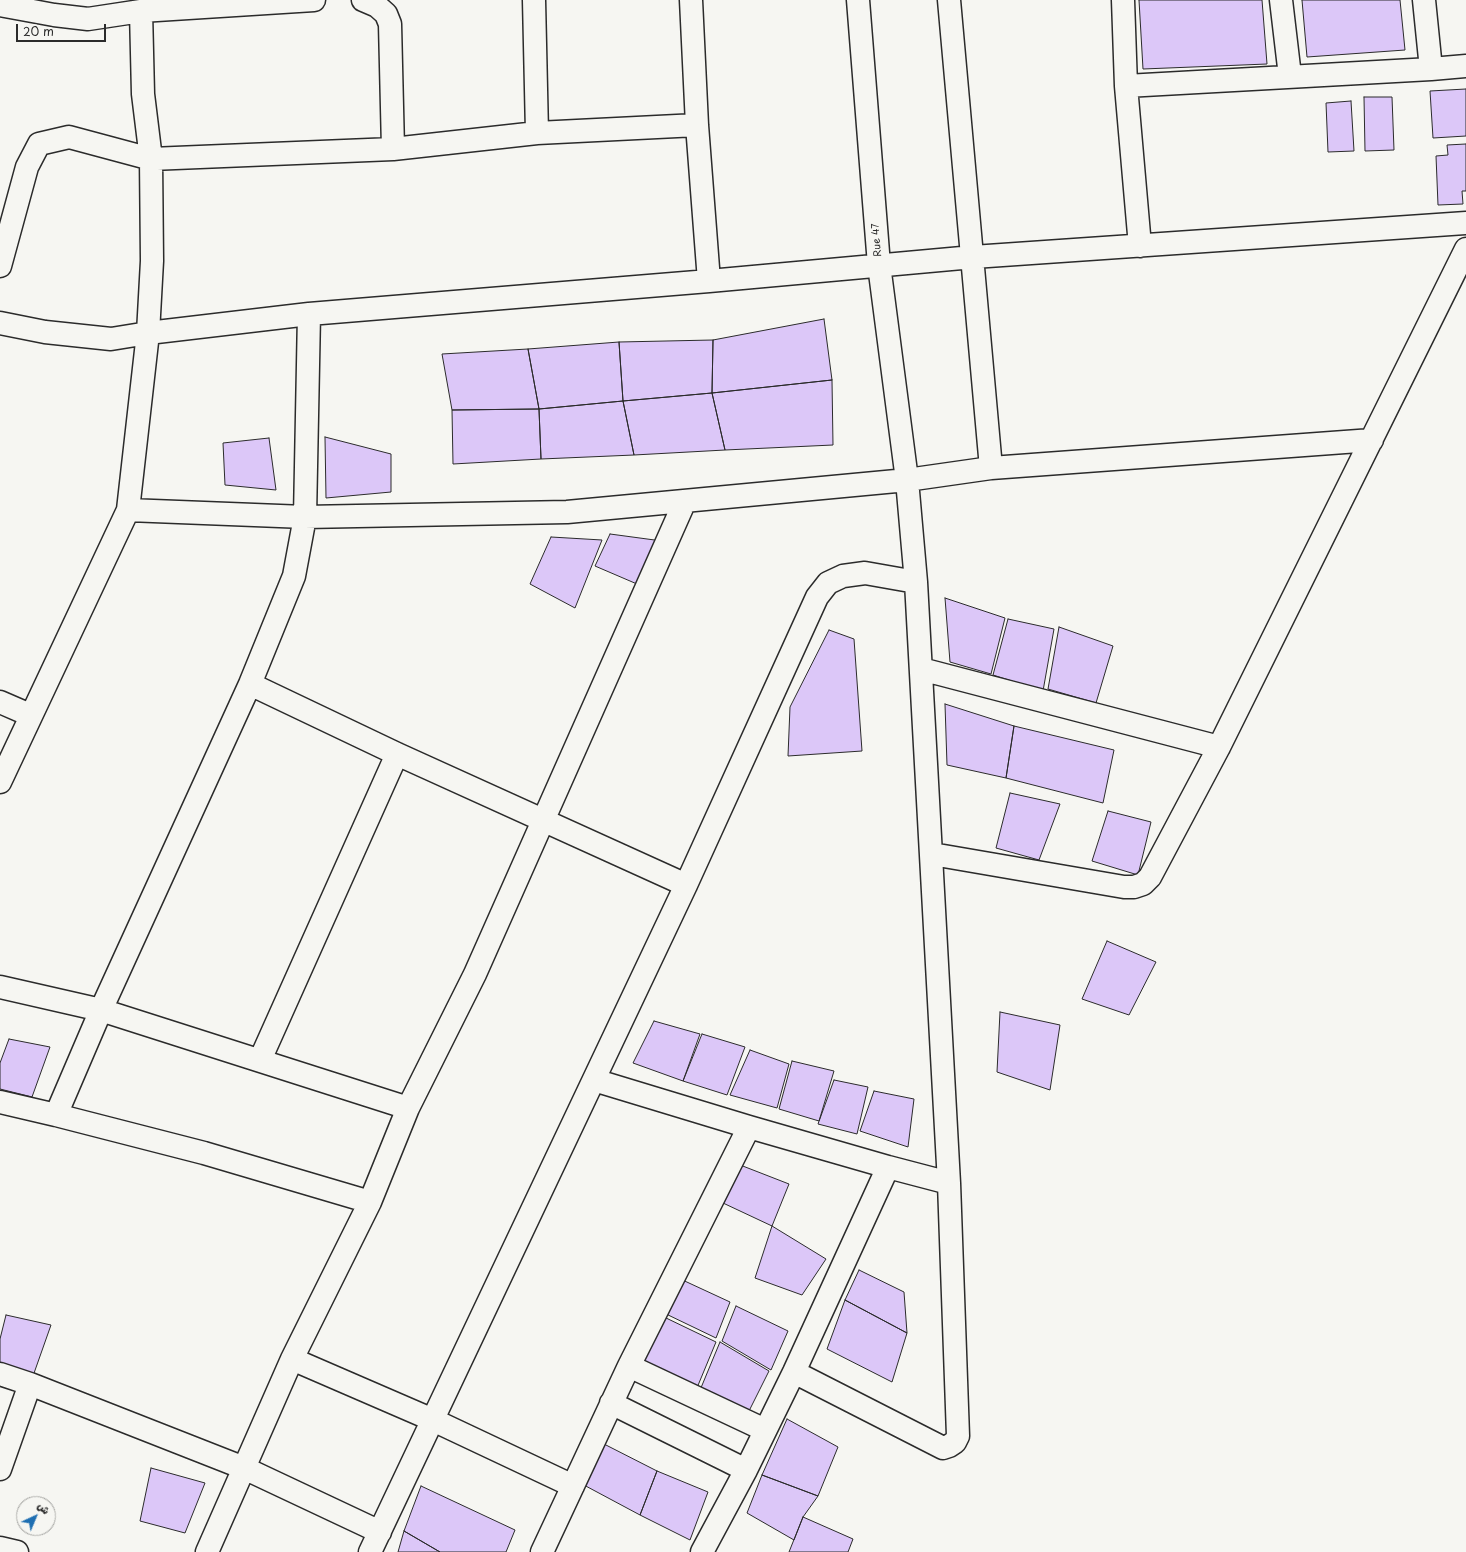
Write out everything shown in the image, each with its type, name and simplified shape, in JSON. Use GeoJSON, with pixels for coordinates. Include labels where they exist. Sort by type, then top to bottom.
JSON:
{"type":"FeatureCollection","features":[{"type":"Feature","properties":{"kind":"street"},"geometry":{"type":"LineString","coordinates":[[0,5],[54,15],[88,18],[141,12],[314,0]]}},
{"type":"Feature","properties":{"kind":"street"},"geometry":{"type":"LineString","coordinates":[[363,0],[377,6],[386,14],[390,24],[393,149]]}},
{"type":"Feature","properties":{"kind":"street"},"geometry":{"type":"LineString","coordinates":[[534,0],[537,133]]}},
{"type":"Feature","properties":{"kind":"street"},"geometry":{"type":"LineString","coordinates":[[691,0],[697,125],[709,281]]}},
{"type":"Feature","properties":{"kind":"street","name":"Rue 47"},"geometry":{"type":"LineString","coordinates":[[794,1372],[943,1448],[955,1442],[958,1436],[949,1183],[916,582],[907,480],[879,265],[858,0]]}},
{"type":"Feature","properties":{"kind":"street"},"geometry":{"type":"LineString","coordinates":[[949,0],[992,468]]}},
{"type":"Feature","properties":{"kind":"street"},"geometry":{"type":"LineString","coordinates":[[1122,0],[1126,86],[1140,246]]}},
{"type":"Feature","properties":{"kind":"street"},"geometry":{"type":"LineString","coordinates":[[1281,0],[1290,76]]}},
{"type":"Feature","properties":{"kind":"street"},"geometry":{"type":"LineString","coordinates":[[1424,0],[1431,69]]}},
{"type":"Feature","properties":{"kind":"street"},"geometry":{"type":"LineString","coordinates":[[0,782],[30,715],[128,510],[148,333],[152,261],[151,159],[143,94],[141,12]]}},
{"type":"Feature","properties":{"kind":"street"},"geometry":{"type":"LineString","coordinates":[[1126,86],[1466,66]]}},
{"type":"Feature","properties":{"kind":"street"},"geometry":{"type":"LineString","coordinates":[[0,266],[26,167],[39,144],[69,137],[151,159],[393,149],[537,133],[697,125]]}},
{"type":"Feature","properties":{"kind":"street"},"geometry":{"type":"LineString","coordinates":[[0,323],[45,332],[111,339],[148,333],[309,314],[709,281],[879,265],[973,257],[1466,223]]}},
{"type":"Feature","properties":{"kind":"street"},"geometry":{"type":"LineString","coordinates":[[932,854],[1124,887],[1143,884],[1150,877],[1219,747],[1466,249]]}},
{"type":"Feature","properties":{"kind":"street"},"geometry":{"type":"LineString","coordinates":[[56,1115],[101,1010],[250,684],[294,576],[305,517],[309,314]]}},
{"type":"Feature","properties":{"kind":"street"},"geometry":{"type":"LineString","coordinates":[[128,510],[305,517],[567,512],[907,480],[992,468],[1372,440]]}},
{"type":"Feature","properties":{"kind":"street"},"geometry":{"type":"LineString","coordinates":[[207,1552],[292,1359],[370,1202],[408,1108],[475,974],[685,501]]}},
{"type":"Feature","properties":{"kind":"street"},"geometry":{"type":"LineString","coordinates":[[370,1552],[686,885],[817,597],[828,583],[843,576],[865,573],[916,582]]}},
{"type":"Feature","properties":{"kind":"street"},"geometry":{"type":"LineString","coordinates":[[921,669],[1219,747]]}},
{"type":"Feature","properties":{"kind":"street"},"geometry":{"type":"LineString","coordinates":[[250,684],[397,754],[686,885]]}},
{"type":"Feature","properties":{"kind":"street"},"geometry":{"type":"LineString","coordinates":[[0,702],[30,715]]}},
{"type":"Feature","properties":{"kind":"street"},"geometry":{"type":"LineString","coordinates":[[260,1060],[397,754]]}},
{"type":"Feature","properties":{"kind":"street"},"geometry":{"type":"LineString","coordinates":[[0,987],[101,1010],[408,1108]]}},
{"type":"Feature","properties":{"kind":"street"},"geometry":{"type":"LineString","coordinates":[[594,1080],[749,1127],[949,1183]]}},
{"type":"Feature","properties":{"kind":"street"},"geometry":{"type":"LineString","coordinates":[[0,1102],[204,1153],[370,1202]]}},
{"type":"Feature","properties":{"kind":"street"},"geometry":{"type":"LineString","coordinates":[[542,1552],[629,1366],[749,1127]]}},
{"type":"Feature","properties":{"kind":"street"},"geometry":{"type":"LineString","coordinates":[[702,1552],[746,1470],[794,1372],[888,1167]]}},
{"type":"Feature","properties":{"kind":"street"},"geometry":{"type":"LineString","coordinates":[[292,1359],[433,1420],[573,1486]]}},
{"type":"Feature","properties":{"kind":"street"},"geometry":{"type":"LineString","coordinates":[[629,1366],[765,1430]]}},
{"type":"Feature","properties":{"kind":"street"},"geometry":{"type":"LineString","coordinates":[[0,1374],[30,1384],[244,1468],[380,1532]]}},
{"type":"Feature","properties":{"kind":"street"},"geometry":{"type":"LineString","coordinates":[[0,1469],[30,1384]]}},
{"type":"Feature","properties":{"kind":"street"},"geometry":{"type":"LineString","coordinates":[[611,1403],[746,1470]]}},
{"type":"Feature","properties":{"kind":"street"},"geometry":{"type":"LineString","coordinates":[[0,1548],[17,1552]]}},
{"type":"Feature","properties":{"kind":"building"},"geometry":{"type":"Polygon","coordinates":[[[1139,0],[1262,0],[1267,64],[1143,69],[1139,0]]]}},
{"type":"Feature","properties":{"kind":"building"},"geometry":{"type":"Polygon","coordinates":[[[1302,0],[1400,0],[1405,50],[1307,57],[1302,0]]]}},
{"type":"Feature","properties":{"kind":"building"},"geometry":{"type":"Polygon","coordinates":[[[1466,89],[1466,136],[1433,138],[1430,91],[1466,89]]]}},
{"type":"Feature","properties":{"kind":"building"},"geometry":{"type":"Polygon","coordinates":[[[1364,97],[1392,97],[1394,150],[1365,151],[1364,97]]]}},
{"type":"Feature","properties":{"kind":"building"},"geometry":{"type":"Polygon","coordinates":[[[1351,101],[1354,151],[1328,152],[1326,103],[1351,101]]]}},
{"type":"Feature","properties":{"kind":"building"},"geometry":{"type":"Polygon","coordinates":[[[1466,144],[1466,191],[1462,191],[1463,204],[1438,205],[1436,156],[1448,155],[1447,145],[1466,144]]]}},
{"type":"Feature","properties":{"kind":"building"},"geometry":{"type":"Polygon","coordinates":[[[824,319],[832,380],[712,393],[713,340],[824,319]]]}},
{"type":"Feature","properties":{"kind":"building"},"geometry":{"type":"Polygon","coordinates":[[[713,340],[712,393],[623,401],[619,342],[713,340]]]}},
{"type":"Feature","properties":{"kind":"building"},"geometry":{"type":"Polygon","coordinates":[[[619,342],[623,401],[539,409],[528,349],[619,342]]]}},
{"type":"Feature","properties":{"kind":"building"},"geometry":{"type":"Polygon","coordinates":[[[528,349],[539,409],[452,410],[442,354],[528,349]]]}},
{"type":"Feature","properties":{"kind":"building"},"geometry":{"type":"Polygon","coordinates":[[[832,380],[833,445],[725,450],[712,393],[832,380]]]}},
{"type":"Feature","properties":{"kind":"building"},"geometry":{"type":"Polygon","coordinates":[[[712,393],[725,450],[634,455],[623,401],[712,393]]]}},
{"type":"Feature","properties":{"kind":"building"},"geometry":{"type":"Polygon","coordinates":[[[623,401],[634,455],[541,459],[539,409],[623,401]]]}},
{"type":"Feature","properties":{"kind":"building"},"geometry":{"type":"Polygon","coordinates":[[[539,409],[541,459],[453,464],[452,410],[539,409]]]}},
{"type":"Feature","properties":{"kind":"building"},"geometry":{"type":"Polygon","coordinates":[[[325,437],[391,454],[391,492],[326,498],[325,437]]]}},
{"type":"Feature","properties":{"kind":"building"},"geometry":{"type":"Polygon","coordinates":[[[269,438],[276,490],[225,485],[223,443],[269,438]]]}},
{"type":"Feature","properties":{"kind":"building"},"geometry":{"type":"Polygon","coordinates":[[[610,534],[662,541],[644,587],[595,566],[610,534]]]}},
{"type":"Feature","properties":{"kind":"building"},"geometry":{"type":"Polygon","coordinates":[[[551,537],[602,540],[575,608],[530,584],[551,537]]]}},
{"type":"Feature","properties":{"kind":"building"},"geometry":{"type":"Polygon","coordinates":[[[945,598],[1005,618],[991,674],[950,662],[945,598]]]}},
{"type":"Feature","properties":{"kind":"building"},"geometry":{"type":"Polygon","coordinates":[[[1008,619],[1054,629],[1043,691],[993,675],[1008,619]]]}},
{"type":"Feature","properties":{"kind":"building"},"geometry":{"type":"Polygon","coordinates":[[[1059,627],[1113,646],[1096,703],[1048,689],[1059,627]]]}},
{"type":"Feature","properties":{"kind":"building"},"geometry":{"type":"Polygon","coordinates":[[[829,630],[854,639],[862,751],[788,756],[790,707],[829,630]]]}},
{"type":"Feature","properties":{"kind":"building"},"geometry":{"type":"Polygon","coordinates":[[[945,704],[1014,726],[1006,778],[947,765],[945,704]]]}},
{"type":"Feature","properties":{"kind":"building"},"geometry":{"type":"Polygon","coordinates":[[[1014,726],[1114,750],[1103,803],[1006,778],[1014,726]]]}},
{"type":"Feature","properties":{"kind":"building"},"geometry":{"type":"Polygon","coordinates":[[[1010,793],[1060,804],[1039,860],[996,848],[1010,793]]]}},
{"type":"Feature","properties":{"kind":"building"},"geometry":{"type":"Polygon","coordinates":[[[1108,811],[1151,822],[1138,875],[1092,861],[1108,811]]]}},
{"type":"Feature","properties":{"kind":"building"},"geometry":{"type":"Polygon","coordinates":[[[1107,941],[1156,962],[1129,1015],[1082,999],[1107,941]]]}},
{"type":"Feature","properties":{"kind":"building"},"geometry":{"type":"Polygon","coordinates":[[[1000,1012],[1060,1025],[1050,1090],[997,1072],[1000,1012]]]}},
{"type":"Feature","properties":{"kind":"building"},"geometry":{"type":"Polygon","coordinates":[[[654,1021],[700,1034],[683,1081],[633,1063],[654,1021]]]}},
{"type":"Feature","properties":{"kind":"building"},"geometry":{"type":"Polygon","coordinates":[[[702,1034],[745,1047],[727,1095],[683,1081],[702,1034]]]}},
{"type":"Feature","properties":{"kind":"building"},"geometry":{"type":"Polygon","coordinates":[[[9,1039],[50,1047],[32,1097],[0,1089],[0,1063],[9,1039]]]}},
{"type":"Feature","properties":{"kind":"building"},"geometry":{"type":"Polygon","coordinates":[[[750,1050],[789,1064],[777,1108],[730,1095],[750,1050]]]}},
{"type":"Feature","properties":{"kind":"building"},"geometry":{"type":"Polygon","coordinates":[[[792,1061],[834,1071],[819,1121],[779,1109],[792,1061]]]}},
{"type":"Feature","properties":{"kind":"building"},"geometry":{"type":"Polygon","coordinates":[[[834,1080],[868,1087],[857,1134],[818,1124],[834,1080]]]}},
{"type":"Feature","properties":{"kind":"building"},"geometry":{"type":"Polygon","coordinates":[[[874,1091],[914,1099],[908,1147],[860,1131],[874,1091]]]}},
{"type":"Feature","properties":{"kind":"building"},"geometry":{"type":"Polygon","coordinates":[[[735,1163],[789,1184],[772,1226],[723,1203],[735,1163]]]}},
{"type":"Feature","properties":{"kind":"building"},"geometry":{"type":"Polygon","coordinates":[[[772,1226],[826,1259],[802,1295],[755,1278],[772,1226]]]}},
{"type":"Feature","properties":{"kind":"building"},"geometry":{"type":"Polygon","coordinates":[[[859,1270],[904,1292],[907,1333],[845,1300],[859,1270]]]}},
{"type":"Feature","properties":{"kind":"building"},"geometry":{"type":"Polygon","coordinates":[[[676,1277],[730,1302],[716,1338],[664,1313],[676,1277]]]}},
{"type":"Feature","properties":{"kind":"building"},"geometry":{"type":"Polygon","coordinates":[[[845,1300],[907,1333],[892,1382],[827,1349],[845,1300]]]}},
{"type":"Feature","properties":{"kind":"building"},"geometry":{"type":"Polygon","coordinates":[[[736,1306],[788,1331],[771,1370],[722,1341],[736,1306]]]}},
{"type":"Feature","properties":{"kind":"building"},"geometry":{"type":"Polygon","coordinates":[[[6,1315],[51,1325],[33,1376],[0,1364],[0,1339],[6,1315]]]}},
{"type":"Feature","properties":{"kind":"building"},"geometry":{"type":"Polygon","coordinates":[[[664,1317],[716,1342],[694,1395],[638,1363],[664,1317]]]}},
{"type":"Feature","properties":{"kind":"building"},"geometry":{"type":"Polygon","coordinates":[[[720,1342],[769,1371],[745,1419],[698,1395],[720,1342]]]}},
{"type":"Feature","properties":{"kind":"building"},"geometry":{"type":"Polygon","coordinates":[[[787,1419],[838,1447],[818,1496],[762,1475],[787,1419]]]}},
{"type":"Feature","properties":{"kind":"building"},"geometry":{"type":"Polygon","coordinates":[[[602,1443],[657,1471],[640,1515],[582,1484],[602,1443]]]}},
{"type":"Feature","properties":{"kind":"building"},"geometry":{"type":"Polygon","coordinates":[[[151,1468],[205,1483],[185,1533],[140,1521],[151,1468]]]}},
{"type":"Feature","properties":{"kind":"building"},"geometry":{"type":"Polygon","coordinates":[[[657,1471],[708,1492],[690,1540],[640,1515],[657,1471]]]}},
{"type":"Feature","properties":{"kind":"building"},"geometry":{"type":"Polygon","coordinates":[[[762,1475],[818,1496],[803,1517],[794,1540],[747,1513],[762,1475]]]}},
{"type":"Feature","properties":{"kind":"building"},"geometry":{"type":"Polygon","coordinates":[[[421,1486],[515,1530],[506,1552],[440,1552],[404,1531],[421,1486]]]}},
{"type":"Feature","properties":{"kind":"building"},"geometry":{"type":"Polygon","coordinates":[[[803,1517],[853,1539],[848,1552],[789,1552],[803,1517]]]}},
{"type":"Feature","properties":{"kind":"building"},"geometry":{"type":"Polygon","coordinates":[[[404,1531],[440,1552],[398,1552],[404,1531]]]}}]}
